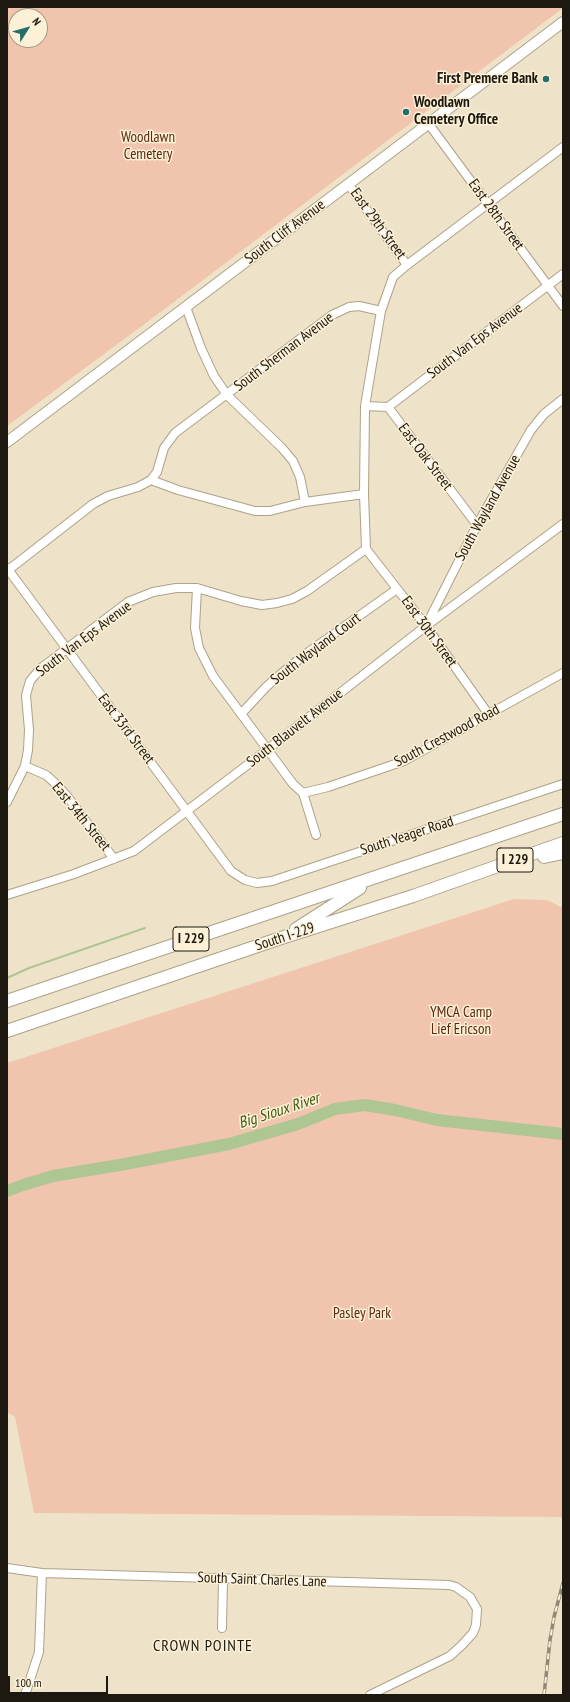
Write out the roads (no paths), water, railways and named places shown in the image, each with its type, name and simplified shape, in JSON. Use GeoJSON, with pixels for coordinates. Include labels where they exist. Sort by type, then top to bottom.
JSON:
{"type":"FeatureCollection","features":[{"type":"Feature","properties":{"kind":"highway","name":"South I-229"},"geometry":{"type":"LineString","coordinates":[[7,1001],[563,814]]}},
{"type":"Feature","properties":{"kind":"highway","name":"South I-229"},"geometry":{"type":"LineString","coordinates":[[7,1031],[563,844]]}},
{"type":"Feature","properties":{"kind":"highway"},"geometry":{"type":"LineString","coordinates":[[467,877],[514,864],[563,853]]}},
{"type":"Feature","properties":{"kind":"highway"},"geometry":{"type":"LineString","coordinates":[[281,938],[376,878]]}},
{"type":"Feature","properties":{"kind":"main road","name":"South Cliff Avenue"},"geometry":{"type":"LineString","coordinates":[[7,442],[563,22]]}},
{"type":"Feature","properties":{"kind":"street","name":"East 28th Street"},"geometry":{"type":"LineString","coordinates":[[428,123],[563,306]]}},
{"type":"Feature","properties":{"kind":"street"},"geometry":{"type":"LineString","coordinates":[[366,549],[364,494],[365,406],[380,311],[393,277],[563,147]]}},
{"type":"Feature","properties":{"kind":"street","name":"East 29th Street"},"geometry":{"type":"LineString","coordinates":[[348,184],[407,265]]}},
{"type":"Feature","properties":{"kind":"street","name":"South Van Eps Avenue"},"geometry":{"type":"LineString","coordinates":[[388,407],[563,274]]}},
{"type":"Feature","properties":{"kind":"street","name":"South Sherman Avenue"},"geometry":{"type":"LineString","coordinates":[[151,480],[156,472],[164,448],[175,432],[340,310],[359,306],[380,311]]}},
{"type":"Feature","properties":{"kind":"street"},"geometry":{"type":"LineString","coordinates":[[186,307],[207,362],[214,376],[227,395],[282,448],[293,461],[300,477],[305,502]]}},
{"type":"Feature","properties":{"kind":"street","name":"South Wayland Avenue"},"geometry":{"type":"LineString","coordinates":[[426,626],[477,525],[531,430],[544,414],[563,399]]}},
{"type":"Feature","properties":{"kind":"street"},"geometry":{"type":"LineString","coordinates":[[365,406],[388,407]]}},
{"type":"Feature","properties":{"kind":"street","name":"East Oak Street"},"geometry":{"type":"LineString","coordinates":[[388,407],[477,525]]}},
{"type":"Feature","properties":{"kind":"street"},"geometry":{"type":"LineString","coordinates":[[7,570],[93,504],[108,496],[138,487],[151,480],[178,490],[255,511],[270,510],[305,502],[364,494]]}},
{"type":"Feature","properties":{"kind":"street","name":"South Blauvelt Avenue"},"geometry":{"type":"LineString","coordinates":[[7,895],[74,874],[134,851],[268,750],[426,626],[563,524]]}},
{"type":"Feature","properties":{"kind":"street","name":"South Van Eps Avenue"},"geometry":{"type":"LineString","coordinates":[[7,802],[25,766],[28,750],[29,730],[26,695],[30,681],[40,669],[128,602],[153,592],[176,588],[198,588],[241,602],[262,605],[277,603],[292,599],[307,591],[366,549]]}},
{"type":"Feature","properties":{"kind":"street","name":"East 30th Street"},"geometry":{"type":"LineString","coordinates":[[366,549],[426,626],[489,715]]}},
{"type":"Feature","properties":{"kind":"street","name":"East 33rd Street"},"geometry":{"type":"LineString","coordinates":[[7,570],[231,871],[239,877],[251,882]]}},
{"type":"Feature","properties":{"kind":"street"},"geometry":{"type":"LineString","coordinates":[[198,588],[195,628],[199,648],[213,676],[293,784],[303,792],[316,835]]}},
{"type":"Feature","properties":{"kind":"street","name":"South Wayland Court"},"geometry":{"type":"LineString","coordinates":[[241,714],[266,687],[282,673],[307,653],[397,589]]}},
{"type":"Feature","properties":{"kind":"street","name":"South Crestwood Road"},"geometry":{"type":"LineString","coordinates":[[303,792],[328,787],[404,761],[563,673]]}},
{"type":"Feature","properties":{"kind":"street","name":"East 34th Street"},"geometry":{"type":"LineString","coordinates":[[25,766],[46,775],[56,784],[67,796],[114,859]]}},
{"type":"Feature","properties":{"kind":"street","name":"South Yeager Road"},"geometry":{"type":"LineString","coordinates":[[251,882],[261,883],[272,881],[563,784]]}},
{"type":"Feature","properties":{"kind":"street","name":"South Saint Charles Lane"},"geometry":{"type":"LineString","coordinates":[[7,1568],[42,1573],[449,1585],[464,1592],[475,1604],[477,1616],[473,1633],[450,1656],[370,1695]]}},
{"type":"Feature","properties":{"kind":"street"},"geometry":{"type":"LineString","coordinates":[[25,1695],[39,1652],[42,1573]]}},
{"type":"Feature","properties":{"kind":"street"},"geometry":{"type":"LineString","coordinates":[[222,1628],[223,1579]]}},
{"type":"Feature","properties":{"kind":"waterway"},"geometry":{"type":"LineString","coordinates":[[7,978],[29,968],[145,928]]}},
{"type":"Feature","properties":{"kind":"waterway","name":"Big Sioux River"},"geometry":{"type":"LineString","coordinates":[[7,1191],[53,1176],[229,1144],[298,1124],[335,1109],[365,1105],[395,1110],[437,1120],[563,1134]]}},
{"type":"Feature","properties":{"kind":"railway"},"geometry":{"type":"LineString","coordinates":[[544,1695],[550,1640],[554,1617],[563,1583]]}},
{"type":"Feature","properties":{"kind":"place","name":"First Premere Bank"},"geometry":{"type":"Point","coordinates":[546,79]}},
{"type":"Feature","properties":{"kind":"place","name":"Woodlawn Cemetery Office"},"geometry":{"type":"Point","coordinates":[406,112]}},
{"type":"Feature","properties":{"kind":"district","name":"CROWN POINTE"},"geometry":{"type":"Point","coordinates":[203,1646]}},
{"type":"Feature","properties":{"kind":"park label","name":"Woodlawn Cemetery"},"geometry":{"type":"Point","coordinates":[148,146]}},
{"type":"Feature","properties":{"kind":"park label","name":"YMCA Camp Lief Ericson"},"geometry":{"type":"Point","coordinates":[461,1022]}},
{"type":"Feature","properties":{"kind":"park label","name":"Pasley Park"},"geometry":{"type":"Point","coordinates":[362,1314]}}]}
